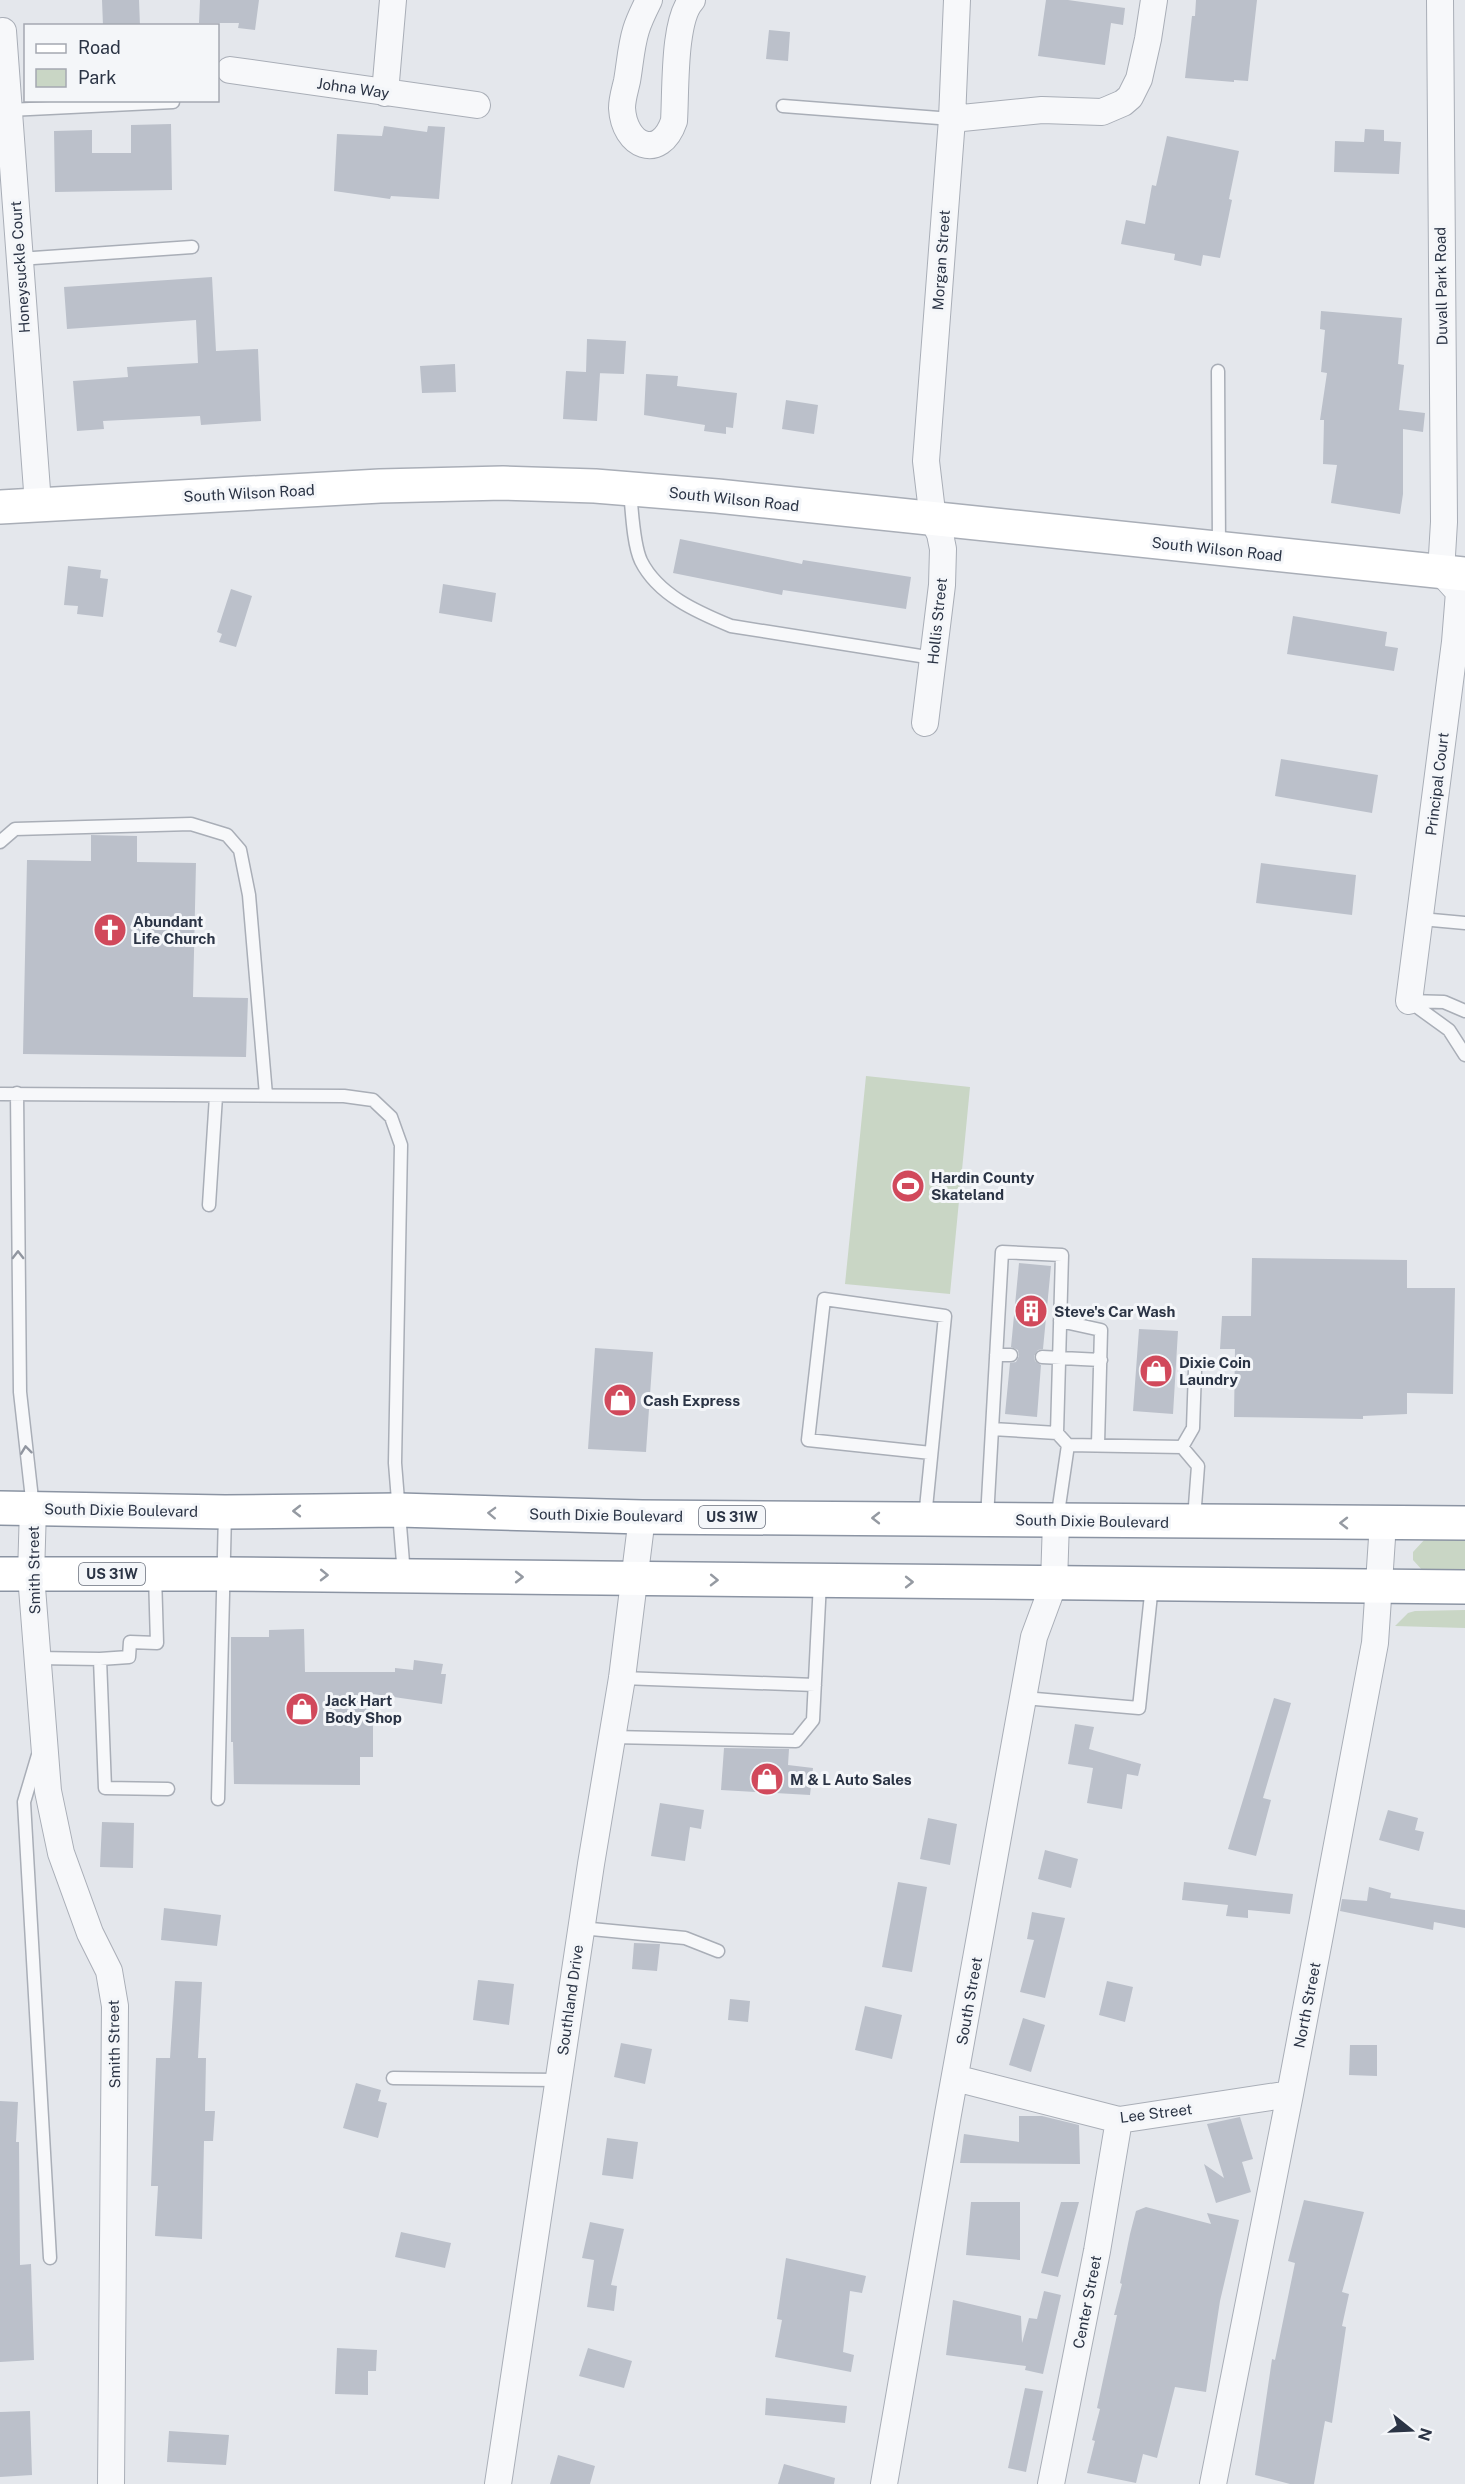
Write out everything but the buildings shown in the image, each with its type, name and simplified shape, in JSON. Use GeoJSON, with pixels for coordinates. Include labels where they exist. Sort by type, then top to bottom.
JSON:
{"type":"FeatureCollection","features":[{"type":"Feature","properties":{"kind":"main road","name":"South Wilson Road"},"geometry":{"type":"LineString","coordinates":[[0,507],[380,486],[503,483],[630,489],[1453,573]]}},
{"type":"Feature","properties":{"kind":"main road","name":"South Dixie Boulevard"},"geometry":{"type":"LineString","coordinates":[[0,1508],[225,1512],[399,1510],[642,1517],[1465,1523]]}},
{"type":"Feature","properties":{"kind":"main road","name":"US 31W"},"geometry":{"type":"LineString","coordinates":[[16,1575],[223,1574],[1465,1587]]}},
{"type":"Feature","properties":{"kind":"street"},"geometry":{"type":"LineString","coordinates":[[385,93],[393,0]]}},
{"type":"Feature","properties":{"kind":"street"},"geometry":{"type":"LineString","coordinates":[[648,0],[636,31],[622,106],[624,122],[630,136],[640,144],[651,145],[662,141],[670,133],[674,121],[679,28],[687,4],[692,0]]}},
{"type":"Feature","properties":{"kind":"street","name":"Morgan Street"},"geometry":{"type":"LineString","coordinates":[[933,519],[926,461],[952,119],[957,0]]}},
{"type":"Feature","properties":{"kind":"street"},"geometry":{"type":"LineString","coordinates":[[952,119],[1042,110],[1102,112],[1123,103],[1130,97],[1139,79],[1154,0]]}},
{"type":"Feature","properties":{"kind":"street","name":"Duvall Park Road"},"geometry":{"type":"LineString","coordinates":[[1440,0],[1444,522],[1453,573]]}},
{"type":"Feature","properties":{"kind":"street","name":"Honeysuckle Court"},"geometry":{"type":"LineString","coordinates":[[3,31],[3,82],[9,110],[38,504]]}},
{"type":"Feature","properties":{"kind":"street","name":"Johna Way"},"geometry":{"type":"LineString","coordinates":[[230,70],[477,105]]}},
{"type":"Feature","properties":{"kind":"street","name":"Hollis Street"},"geometry":{"type":"LineString","coordinates":[[925,723],[942,585],[943,549],[940,534],[933,519]]}},
{"type":"Feature","properties":{"kind":"street","name":"Principal Court"},"geometry":{"type":"LineString","coordinates":[[1409,1001],[1421,919],[1459,592],[1453,573]]}},
{"type":"Feature","properties":{"kind":"street","name":"Smith Street"},"geometry":{"type":"LineString","coordinates":[[33,1508],[16,1575],[38,1658],[48,1791],[61,1853],[90,1933],[109,1971],[115,2006],[111,2484]]}},
{"type":"Feature","properties":{"kind":"street","name":"Southland Drive"},"geometry":{"type":"LineString","coordinates":[[498,2484],[581,1928],[622,1678],[642,1517]]}},
{"type":"Feature","properties":{"kind":"street","name":"South Street"},"geometry":{"type":"LineString","coordinates":[[884,2484],[1037,1626],[1054,1583],[1056,1521]]}},
{"type":"Feature","properties":{"kind":"street","name":"North Street"},"geometry":{"type":"LineString","coordinates":[[1213,2484],[1290,2094],[1375,1643],[1383,1523]]}},
{"type":"Feature","properties":{"kind":"street","name":"Lee Street"},"geometry":{"type":"LineString","coordinates":[[955,2078],[1119,2120],[1290,2094]]}},
{"type":"Feature","properties":{"kind":"street","name":"Center Street"},"geometry":{"type":"LineString","coordinates":[[1051,2484],[1097,2251],[1119,2120]]}},
{"type":"Feature","properties":{"kind":"lane"},"geometry":{"type":"LineString","coordinates":[[9,110],[173,102]]}},
{"type":"Feature","properties":{"kind":"lane"},"geometry":{"type":"LineString","coordinates":[[783,106],[952,119]]}},
{"type":"Feature","properties":{"kind":"lane"},"geometry":{"type":"LineString","coordinates":[[20,259],[192,247]]}},
{"type":"Feature","properties":{"kind":"lane"},"geometry":{"type":"LineString","coordinates":[[1218,371],[1219,549]]}},
{"type":"Feature","properties":{"kind":"lane"},"geometry":{"type":"LineString","coordinates":[[630,489],[640,558],[651,578],[666,591],[706,615],[731,626],[933,658]]}},
{"type":"Feature","properties":{"kind":"lane"},"geometry":{"type":"LineString","coordinates":[[0,842],[15,829],[191,824],[226,835],[240,850],[249,895],[266,1095]]}},
{"type":"Feature","properties":{"kind":"lane"},"geometry":{"type":"LineString","coordinates":[[1421,919],[1465,923]]}},
{"type":"Feature","properties":{"kind":"lane"},"geometry":{"type":"LineString","coordinates":[[1409,1001],[1444,1002],[1465,1011]]}},
{"type":"Feature","properties":{"kind":"lane"},"geometry":{"type":"LineString","coordinates":[[1409,1001],[1449,1030],[1465,1054]]}},
{"type":"Feature","properties":{"kind":"lane"},"geometry":{"type":"LineString","coordinates":[[17,1093],[20,1392],[33,1508]]}},
{"type":"Feature","properties":{"kind":"lane"},"geometry":{"type":"LineString","coordinates":[[0,1094],[344,1096],[373,1100],[391,1117],[401,1145],[395,1464],[404,1576]]}},
{"type":"Feature","properties":{"kind":"lane"},"geometry":{"type":"LineString","coordinates":[[209,1205],[216,1096]]}},
{"type":"Feature","properties":{"kind":"lane"},"geometry":{"type":"LineString","coordinates":[[987,1520],[1002,1252],[1062,1256],[1057,1433]]}},
{"type":"Feature","properties":{"kind":"lane"},"geometry":{"type":"LineString","coordinates":[[925,1519],[945,1316],[824,1299],[808,1440],[931,1454]]}},
{"type":"Feature","properties":{"kind":"lane"},"geometry":{"type":"LineString","coordinates":[[1060,1321],[1101,1330],[1098,1444]]}},
{"type":"Feature","properties":{"kind":"lane"},"geometry":{"type":"LineString","coordinates":[[996,1355],[1011,1355]]}},
{"type":"Feature","properties":{"kind":"lane"},"geometry":{"type":"LineString","coordinates":[[1042,1357],[1101,1360]]}},
{"type":"Feature","properties":{"kind":"lane"},"geometry":{"type":"LineString","coordinates":[[1182,1447],[1193,1428],[1194,1371]]}},
{"type":"Feature","properties":{"kind":"lane"},"geometry":{"type":"LineString","coordinates":[[992,1429],[1057,1433],[1068,1445],[1182,1447],[1198,1466],[1194,1522]]}},
{"type":"Feature","properties":{"kind":"lane"},"geometry":{"type":"LineString","coordinates":[[1056,1521],[1068,1445]]}},
{"type":"Feature","properties":{"kind":"lane"},"geometry":{"type":"LineString","coordinates":[[218,1799],[225,1512]]}},
{"type":"Feature","properties":{"kind":"lane"},"geometry":{"type":"LineString","coordinates":[[38,1658],[129,1657],[130,1642],[157,1643],[155,1574]]}},
{"type":"Feature","properties":{"kind":"lane"},"geometry":{"type":"LineString","coordinates":[[612,1737],[796,1741],[813,1720],[820,1581]]}},
{"type":"Feature","properties":{"kind":"lane"},"geometry":{"type":"LineString","coordinates":[[1024,1698],[1139,1708],[1152,1584]]}},
{"type":"Feature","properties":{"kind":"lane"},"geometry":{"type":"LineString","coordinates":[[100,1659],[105,1788],[168,1789]]}},
{"type":"Feature","properties":{"kind":"lane"},"geometry":{"type":"LineString","coordinates":[[622,1678],[815,1684]]}},
{"type":"Feature","properties":{"kind":"lane"},"geometry":{"type":"LineString","coordinates":[[44,1737],[24,1802],[50,2258]]}},
{"type":"Feature","properties":{"kind":"lane"},"geometry":{"type":"LineString","coordinates":[[581,1928],[685,1938],[718,1951]]}},
{"type":"Feature","properties":{"kind":"lane"},"geometry":{"type":"LineString","coordinates":[[393,2078],[559,2080]]}},
{"type":"Feature","properties":{"kind":"green space","name":"Hardin County Skateland"},"geometry":{"type":"Polygon","coordinates":[[[866,1076],[970,1087],[950,1294],[845,1284],[866,1076]]]}},
{"type":"Feature","properties":{"kind":"green space"},"geometry":{"type":"Polygon","coordinates":[[[1425,1539],[1465,1540],[1465,1572],[1423,1571],[1413,1560],[1413,1552],[1425,1539]]]}},
{"type":"Feature","properties":{"kind":"green space"},"geometry":{"type":"Polygon","coordinates":[[[1465,1610],[1465,1628],[1395,1626],[1408,1613],[1415,1611],[1465,1610]]]}},
{"type":"Feature","properties":{"kind":"place","name":"Abundant Life Church"},"geometry":{"type":"Point","coordinates":[110,930]}},
{"type":"Feature","properties":{"kind":"place","name":"Hardin County Skateland"},"geometry":{"type":"Point","coordinates":[908,1186]}},
{"type":"Feature","properties":{"kind":"place","name":"Steve's Car Wash"},"geometry":{"type":"Point","coordinates":[1031,1311]}},
{"type":"Feature","properties":{"kind":"place","name":"Dixie Coin Laundry"},"geometry":{"type":"Point","coordinates":[1156,1371]}},
{"type":"Feature","properties":{"kind":"place","name":"Cash Express"},"geometry":{"type":"Point","coordinates":[620,1400]}},
{"type":"Feature","properties":{"kind":"place","name":"Jack Hart Body Shop"},"geometry":{"type":"Point","coordinates":[302,1709]}},
{"type":"Feature","properties":{"kind":"place","name":"M & L Auto Sales"},"geometry":{"type":"Point","coordinates":[767,1779]}}]}
